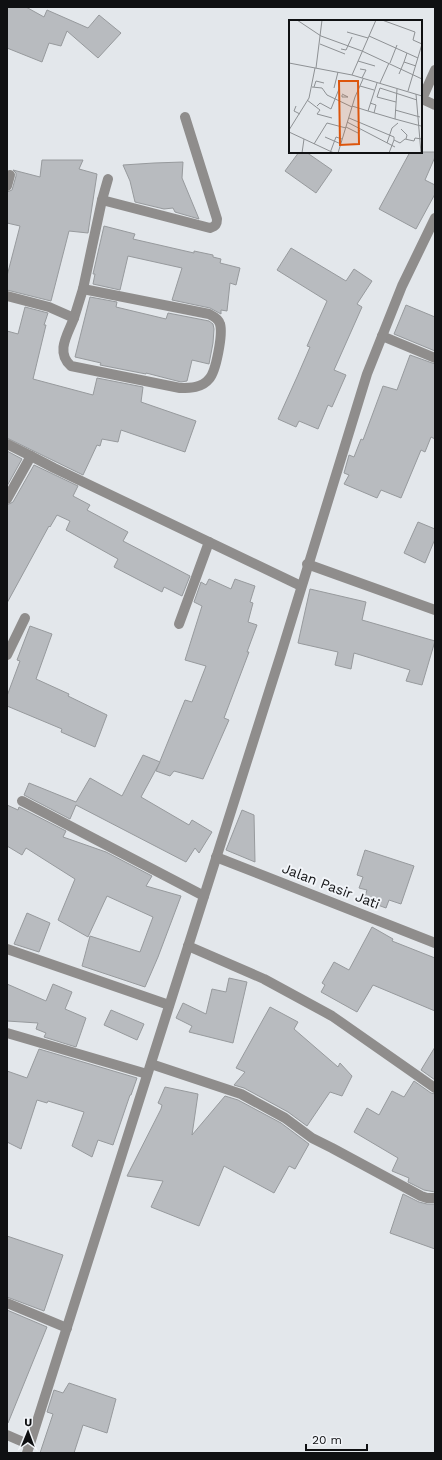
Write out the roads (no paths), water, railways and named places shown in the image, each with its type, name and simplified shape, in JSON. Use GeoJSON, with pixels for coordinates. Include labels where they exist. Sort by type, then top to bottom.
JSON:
{"type":"FeatureCollection","features":[{"type":"Feature","properties":{"kind":"street"},"geometry":{"type":"LineString","coordinates":[[435,70],[422,99],[435,105]]}},
{"type":"Feature","properties":{"kind":"street"},"geometry":{"type":"LineString","coordinates":[[102,200],[210,228],[217,224],[217,219],[185,117]]}},
{"type":"Feature","properties":{"kind":"street"},"geometry":{"type":"LineString","coordinates":[[7,186],[10,175]]}},
{"type":"Feature","properties":{"kind":"street"},"geometry":{"type":"LineString","coordinates":[[83,289],[209,314],[215,318],[220,322],[221,331],[215,368],[210,379],[202,385],[191,388],[180,388],[71,366],[66,362],[63,355],[64,345],[83,289],[108,179]]}},
{"type":"Feature","properties":{"kind":"street"},"geometry":{"type":"LineString","coordinates":[[7,1435],[28,1449],[204,896],[367,374],[402,286],[435,218]]}},
{"type":"Feature","properties":{"kind":"street"},"geometry":{"type":"LineString","coordinates":[[7,296],[49,307],[74,318]]}},
{"type":"Feature","properties":{"kind":"street"},"geometry":{"type":"LineString","coordinates":[[382,336],[435,358]]}},
{"type":"Feature","properties":{"kind":"street"},"geometry":{"type":"LineString","coordinates":[[7,444],[301,586]]}},
{"type":"Feature","properties":{"kind":"street"},"geometry":{"type":"LineString","coordinates":[[7,499],[31,456]]}},
{"type":"Feature","properties":{"kind":"street"},"geometry":{"type":"LineString","coordinates":[[179,624],[209,542]]}},
{"type":"Feature","properties":{"kind":"street"},"geometry":{"type":"LineString","coordinates":[[307,564],[435,610]]}},
{"type":"Feature","properties":{"kind":"street"},"geometry":{"type":"LineString","coordinates":[[7,655],[25,618]]}},
{"type":"Feature","properties":{"kind":"street"},"geometry":{"type":"LineString","coordinates":[[22,801],[204,896]]}},
{"type":"Feature","properties":{"kind":"street","name":"Jalan Pasir Jati"},"geometry":{"type":"LineString","coordinates":[[216,857],[435,942]]}},
{"type":"Feature","properties":{"kind":"street"},"geometry":{"type":"LineString","coordinates":[[188,946],[264,979],[332,1016],[435,1088]]}},
{"type":"Feature","properties":{"kind":"street"},"geometry":{"type":"LineString","coordinates":[[7,949],[169,1005]]}},
{"type":"Feature","properties":{"kind":"street"},"geometry":{"type":"LineString","coordinates":[[7,1033],[241,1094],[285,1118],[312,1138],[421,1196],[426,1198],[435,1198]]}},
{"type":"Feature","properties":{"kind":"street"},"geometry":{"type":"LineString","coordinates":[[7,1303],[67,1328]]}}]}
